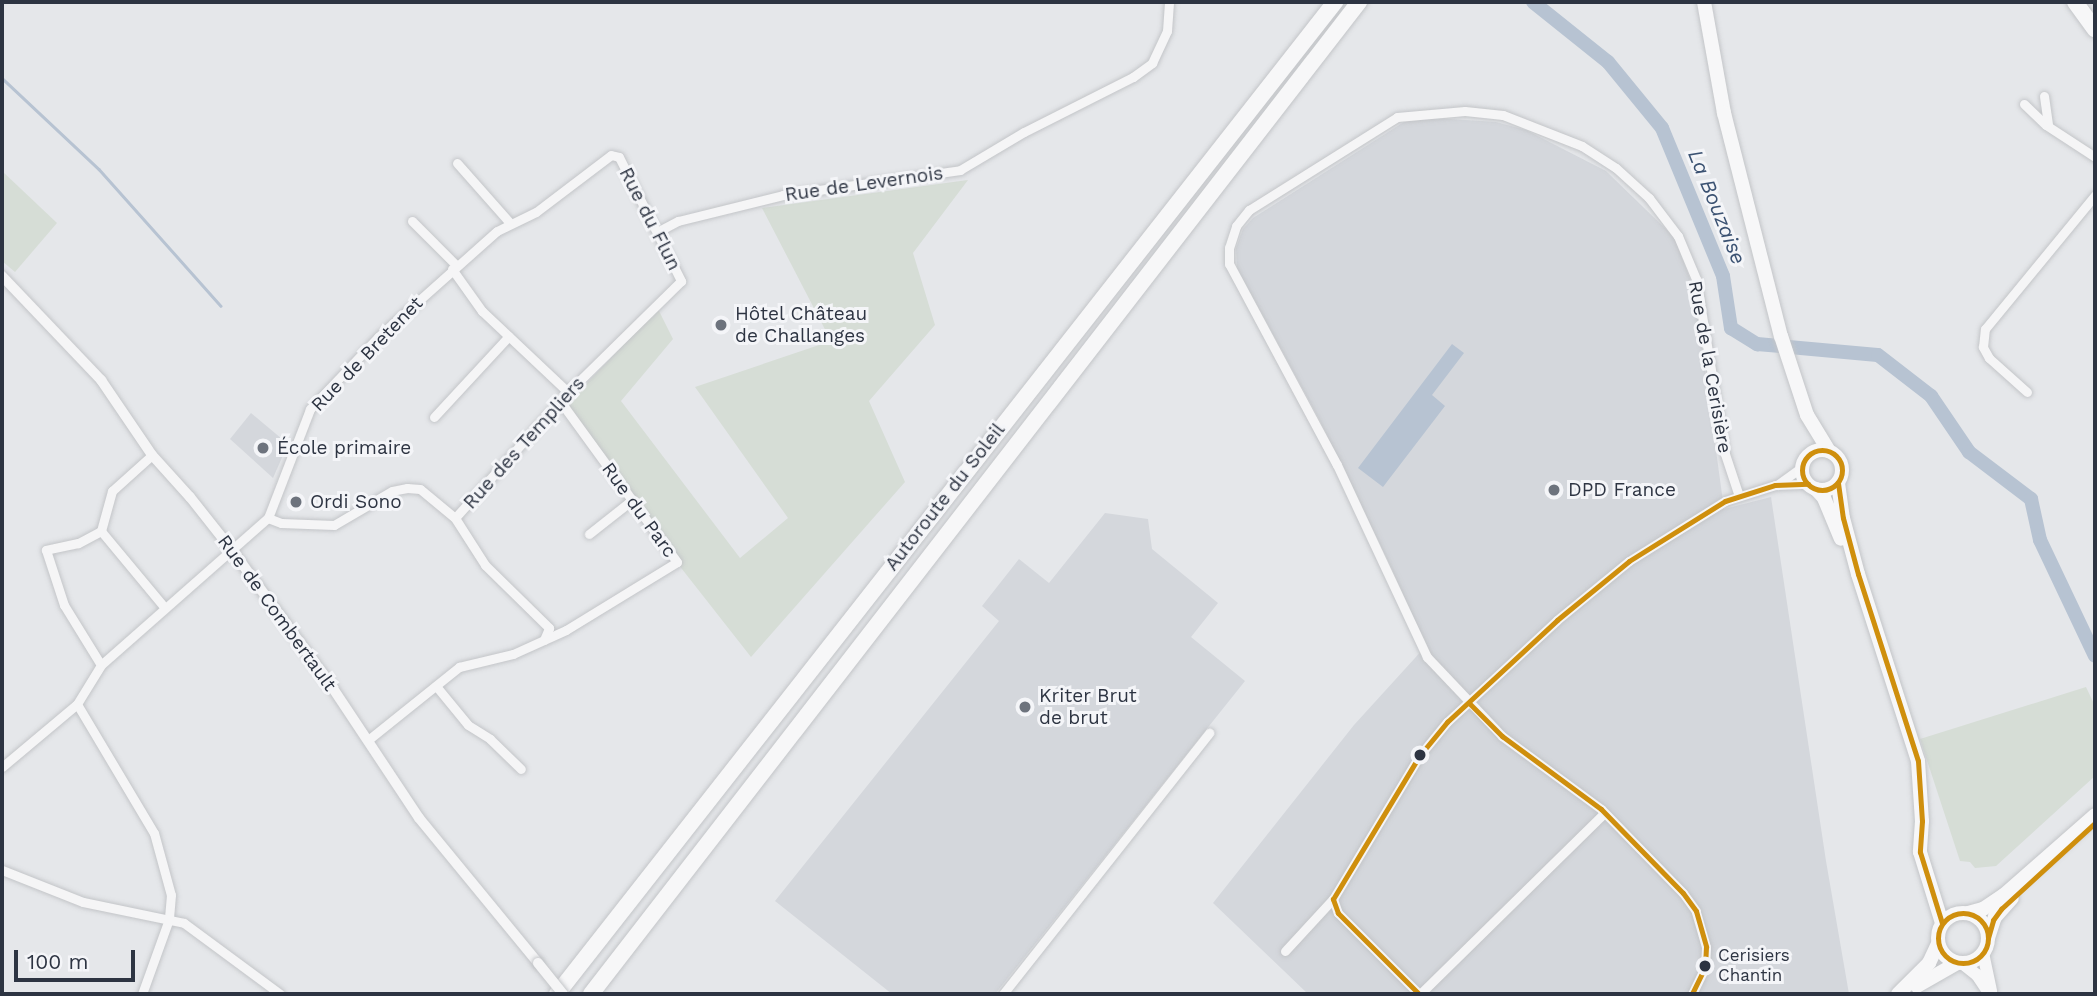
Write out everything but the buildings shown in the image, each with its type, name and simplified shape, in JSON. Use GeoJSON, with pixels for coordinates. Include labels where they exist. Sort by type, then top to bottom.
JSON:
{"type":"FeatureCollection","features":[{"type":"Feature","properties":{"kind":"highway","name":"Autoroute du Soleil"},"geometry":{"type":"LineString","coordinates":[[557,994],[1335,2]]}},
{"type":"Feature","properties":{"kind":"highway","name":"Autoroute du Soleil"},"geometry":{"type":"LineString","coordinates":[[591,994],[775,760],[1081,358],[1359,2]]}},
{"type":"Feature","properties":{"kind":"highway"},"geometry":{"type":"LineString","coordinates":[[2075,2],[2095,30]]}},
{"type":"Feature","properties":{"kind":"main road"},"geometry":{"type":"LineString","coordinates":[[1704,2],[1724,113],[1781,336],[1807,415],[1829,451],[1842,465],[1838,483],[1843,519],[1918,761],[1922,821],[1920,852],[1942,923],[1938,944],[1929,963],[1898,994]]}},
{"type":"Feature","properties":{"kind":"main road"},"geometry":{"type":"LineString","coordinates":[[1807,415],[1810,449],[1805,462],[1812,486],[1824,498],[1858,574]]}},
{"type":"Feature","properties":{"kind":"main road"},"geometry":{"type":"LineString","coordinates":[[1805,462],[1817,451],[1829,451]]}},
{"type":"Feature","properties":{"kind":"main road"},"geometry":{"type":"LineString","coordinates":[[1812,486],[1830,488],[1838,483]]}},
{"type":"Feature","properties":{"kind":"main road"},"geometry":{"type":"LineString","coordinates":[[1942,923],[1983,909],[2004,895],[2095,815]]}},
{"type":"Feature","properties":{"kind":"main road"},"geometry":{"type":"LineString","coordinates":[[1922,821],[1938,884],[1950,903],[1980,920],[1988,938]]}},
{"type":"Feature","properties":{"kind":"main road"},"geometry":{"type":"LineString","coordinates":[[1908,994],[1936,973],[1976,960],[1983,953],[1993,920],[2001,909],[2095,823]]}},
{"type":"Feature","properties":{"kind":"main road"},"geometry":{"type":"LineString","coordinates":[[1938,944],[1948,959],[1973,972],[1991,994]]}},
{"type":"Feature","properties":{"kind":"main road"},"geometry":{"type":"LineString","coordinates":[[1983,953],[1991,994]]}},
{"type":"Feature","properties":{"kind":"street","name":"Rue de Levernois"},"geometry":{"type":"LineString","coordinates":[[657,232],[678,221],[783,195],[960,170],[1024,132],[1133,77],[1152,63],[1167,31],[1169,2]]}},
{"type":"Feature","properties":{"kind":"street"},"geometry":{"type":"LineString","coordinates":[[2044,96],[2049,125]]}},
{"type":"Feature","properties":{"kind":"street"},"geometry":{"type":"LineString","coordinates":[[2024,104],[2095,157]]}},
{"type":"Feature","properties":{"kind":"street","name":"Rue de la Cerisière"},"geometry":{"type":"LineString","coordinates":[[1692,994],[1705,967],[1706,947],[1696,911],[1683,893],[1604,813],[1502,736],[1427,657],[1416,639],[1337,465],[1229,264],[1229,248],[1237,226],[1249,210],[1397,117],[1465,111],[1503,115],[1582,146],[1616,168],[1648,198],[1678,236],[1696,279],[1725,454],[1738,496]]}},
{"type":"Feature","properties":{"kind":"street","name":"Rue de Bretenet"},"geometry":{"type":"LineString","coordinates":[[268,518],[310,409],[378,337],[454,267],[512,223],[536,212],[611,155],[619,157]]}},
{"type":"Feature","properties":{"kind":"street","name":"Rue du Flun"},"geometry":{"type":"LineString","coordinates":[[619,157],[681,281]]}},
{"type":"Feature","properties":{"kind":"street"},"geometry":{"type":"LineString","coordinates":[[457,163],[512,223]]}},
{"type":"Feature","properties":{"kind":"street"},"geometry":{"type":"LineString","coordinates":[[2028,392],[1989,358],[1983,347],[1985,329],[2095,195]]}},
{"type":"Feature","properties":{"kind":"street"},"geometry":{"type":"LineString","coordinates":[[412,221],[454,267],[482,311],[568,392]]}},
{"type":"Feature","properties":{"kind":"street","name":"Rue de Combertault"},"geometry":{"type":"LineString","coordinates":[[2,276],[101,380],[152,455],[232,550],[368,740],[419,818],[563,994]]}},
{"type":"Feature","properties":{"kind":"street","name":"Rue des Templiers"},"geometry":{"type":"LineString","coordinates":[[268,518],[281,523],[334,525],[392,491],[407,488],[420,489],[455,518],[568,392],[681,281]]}},
{"type":"Feature","properties":{"kind":"street"},"geometry":{"type":"LineString","coordinates":[[434,417],[509,336]]}},
{"type":"Feature","properties":{"kind":"street","name":"Rue du Parc"},"geometry":{"type":"LineString","coordinates":[[544,640],[677,562],[560,401]]}},
{"type":"Feature","properties":{"kind":"street"},"geometry":{"type":"LineString","coordinates":[[101,665],[64,605],[46,550],[78,543],[101,531],[112,491],[152,455]]}},
{"type":"Feature","properties":{"kind":"street"},"geometry":{"type":"LineString","coordinates":[[1775,485],[1805,462]]}},
{"type":"Feature","properties":{"kind":"street"},"geometry":{"type":"LineString","coordinates":[[1285,951],[1333,899],[1402,781],[1447,722],[1594,588],[1629,561],[1738,496],[1775,485],[1812,486]]}},
{"type":"Feature","properties":{"kind":"street"},"geometry":{"type":"LineString","coordinates":[[589,534],[632,500]]}},
{"type":"Feature","properties":{"kind":"street"},"geometry":{"type":"LineString","coordinates":[[2,767],[77,704],[101,665],[268,518]]}},
{"type":"Feature","properties":{"kind":"street"},"geometry":{"type":"LineString","coordinates":[[368,740],[459,667],[513,654],[544,640],[549,628],[485,565],[455,518]]}},
{"type":"Feature","properties":{"kind":"street"},"geometry":{"type":"LineString","coordinates":[[101,531],[165,608]]}},
{"type":"Feature","properties":{"kind":"street"},"geometry":{"type":"LineString","coordinates":[[436,686],[468,725],[490,740],[521,769]]}},
{"type":"Feature","properties":{"kind":"street"},"geometry":{"type":"LineString","coordinates":[[77,704],[154,834],[172,895],[169,919],[142,994]]}},
{"type":"Feature","properties":{"kind":"street"},"geometry":{"type":"LineString","coordinates":[[1003,994],[1209,733]]}},
{"type":"Feature","properties":{"kind":"street"},"geometry":{"type":"LineString","coordinates":[[1333,899],[1338,914],[1420,994],[1604,813]]}},
{"type":"Feature","properties":{"kind":"street"},"geometry":{"type":"LineString","coordinates":[[2,870],[83,902],[184,923],[280,994]]}},
{"type":"Feature","properties":{"kind":"shaded area"},"geometry":{"type":"Polygon","coordinates":[[[1435,118],[1496,122],[1526,130],[1606,171],[1674,237],[1694,289],[1724,509],[1771,497],[1826,861],[1849,994],[1308,994],[1213,903],[1354,725],[1425,647],[1392,569],[1319,419],[1237,268],[1236,248],[1243,229],[1253,218],[1404,122],[1435,118]]]}},
{"type":"Feature","properties":{"kind":"shaded area"},"geometry":{"type":"Polygon","coordinates":[[[2,171],[57,223],[15,272],[2,261],[2,171]]]}},
{"type":"Feature","properties":{"kind":"shaded area"},"geometry":{"type":"Polygon","coordinates":[[[968,180],[913,253],[935,325],[869,401],[905,482],[751,657],[678,564],[564,407],[658,309],[673,339],[621,401],[740,558],[788,518],[695,387],[831,341],[762,208],[968,180]]]}},
{"type":"Feature","properties":{"kind":"shaded area","name":"École primaire"},"geometry":{"type":"Polygon","coordinates":[[[251,413],[288,444],[273,478],[230,439],[251,413]]]}},
{"type":"Feature","properties":{"kind":"shaded area"},"geometry":{"type":"Polygon","coordinates":[[[1105,513],[1148,519],[1152,549],[1218,603],[1191,637],[1245,681],[995,994],[892,994],[775,901],[999,621],[982,606],[1019,559],[1049,583],[1105,513]]]}},
{"type":"Feature","properties":{"kind":"shaded area"},"geometry":{"type":"Polygon","coordinates":[[[2086,687],[2095,706],[2095,776],[1996,866],[1975,868],[1970,862],[1960,861],[1920,739],[2086,687]]]}},
{"type":"Feature","properties":{"kind":"water"},"geometry":{"type":"Polygon","coordinates":[[[1452,344],[1464,353],[1432,395],[1445,406],[1383,487],[1358,468],[1452,344]]]}},
{"type":"Feature","properties":{"kind":"waterway","name":"La Bouzaise"},"geometry":{"type":"LineString","coordinates":[[1533,2],[1608,62],[1662,128],[1723,276],[1731,328],[1757,344],[1878,355],[1931,396],[1969,452],[2031,499],[2040,540],[2095,656]]}},
{"type":"Feature","properties":{"kind":"waterway"},"geometry":{"type":"LineString","coordinates":[[2,78],[99,169],[221,306]]}},
{"type":"Feature","properties":{"kind":"transit line"},"geometry":{"type":"LineString","coordinates":[[1822,450],[1836,456],[1842,470],[1836,484],[1822,490],[1808,484],[1802,470],[1808,456],[1822,450]]}},
{"type":"Feature","properties":{"kind":"transit line"},"geometry":{"type":"LineString","coordinates":[[1838,483],[1843,518],[1858,574],[1918,761],[1922,821],[1920,852],[1942,923]]}},
{"type":"Feature","properties":{"kind":"transit line"},"geometry":{"type":"LineString","coordinates":[[1419,994],[1338,913],[1333,899],[1420,755],[1447,722],[1557,620],[1629,561],[1725,501],[1775,485],[1808,484]]}},
{"type":"Feature","properties":{"kind":"transit line"},"geometry":{"type":"LineString","coordinates":[[1469,703],[1502,736],[1601,809],[1683,893],[1696,911],[1706,947],[1705,967],[1692,994]]}},
{"type":"Feature","properties":{"kind":"transit line"},"geometry":{"type":"LineString","coordinates":[[1988,938],[1993,920],[2001,909],[2095,823]]}},
{"type":"Feature","properties":{"kind":"transit line"},"geometry":{"type":"LineString","coordinates":[[1963,913],[1981,920],[1988,938],[1981,956],[1963,963],[1945,956],[1938,938],[1945,920],[1963,913]]}},
{"type":"Feature","properties":{"kind":"place","name":"Hôtel Château de Challanges"},"geometry":{"type":"Point","coordinates":[721,325]}},
{"type":"Feature","properties":{"kind":"place","name":"École primaire"},"geometry":{"type":"Point","coordinates":[263,448]}},
{"type":"Feature","properties":{"kind":"place","name":"DPD France"},"geometry":{"type":"Point","coordinates":[1554,490]}},
{"type":"Feature","properties":{"kind":"place","name":"Ordi Sono"},"geometry":{"type":"Point","coordinates":[296,502]}},
{"type":"Feature","properties":{"kind":"place","name":"Kriter Brut de brut"},"geometry":{"type":"Point","coordinates":[1025,707]}},
{"type":"Feature","properties":{"kind":"place","name":"Cerisiers Chantin"},"geometry":{"type":"Point","coordinates":[1705,966]}}]}
